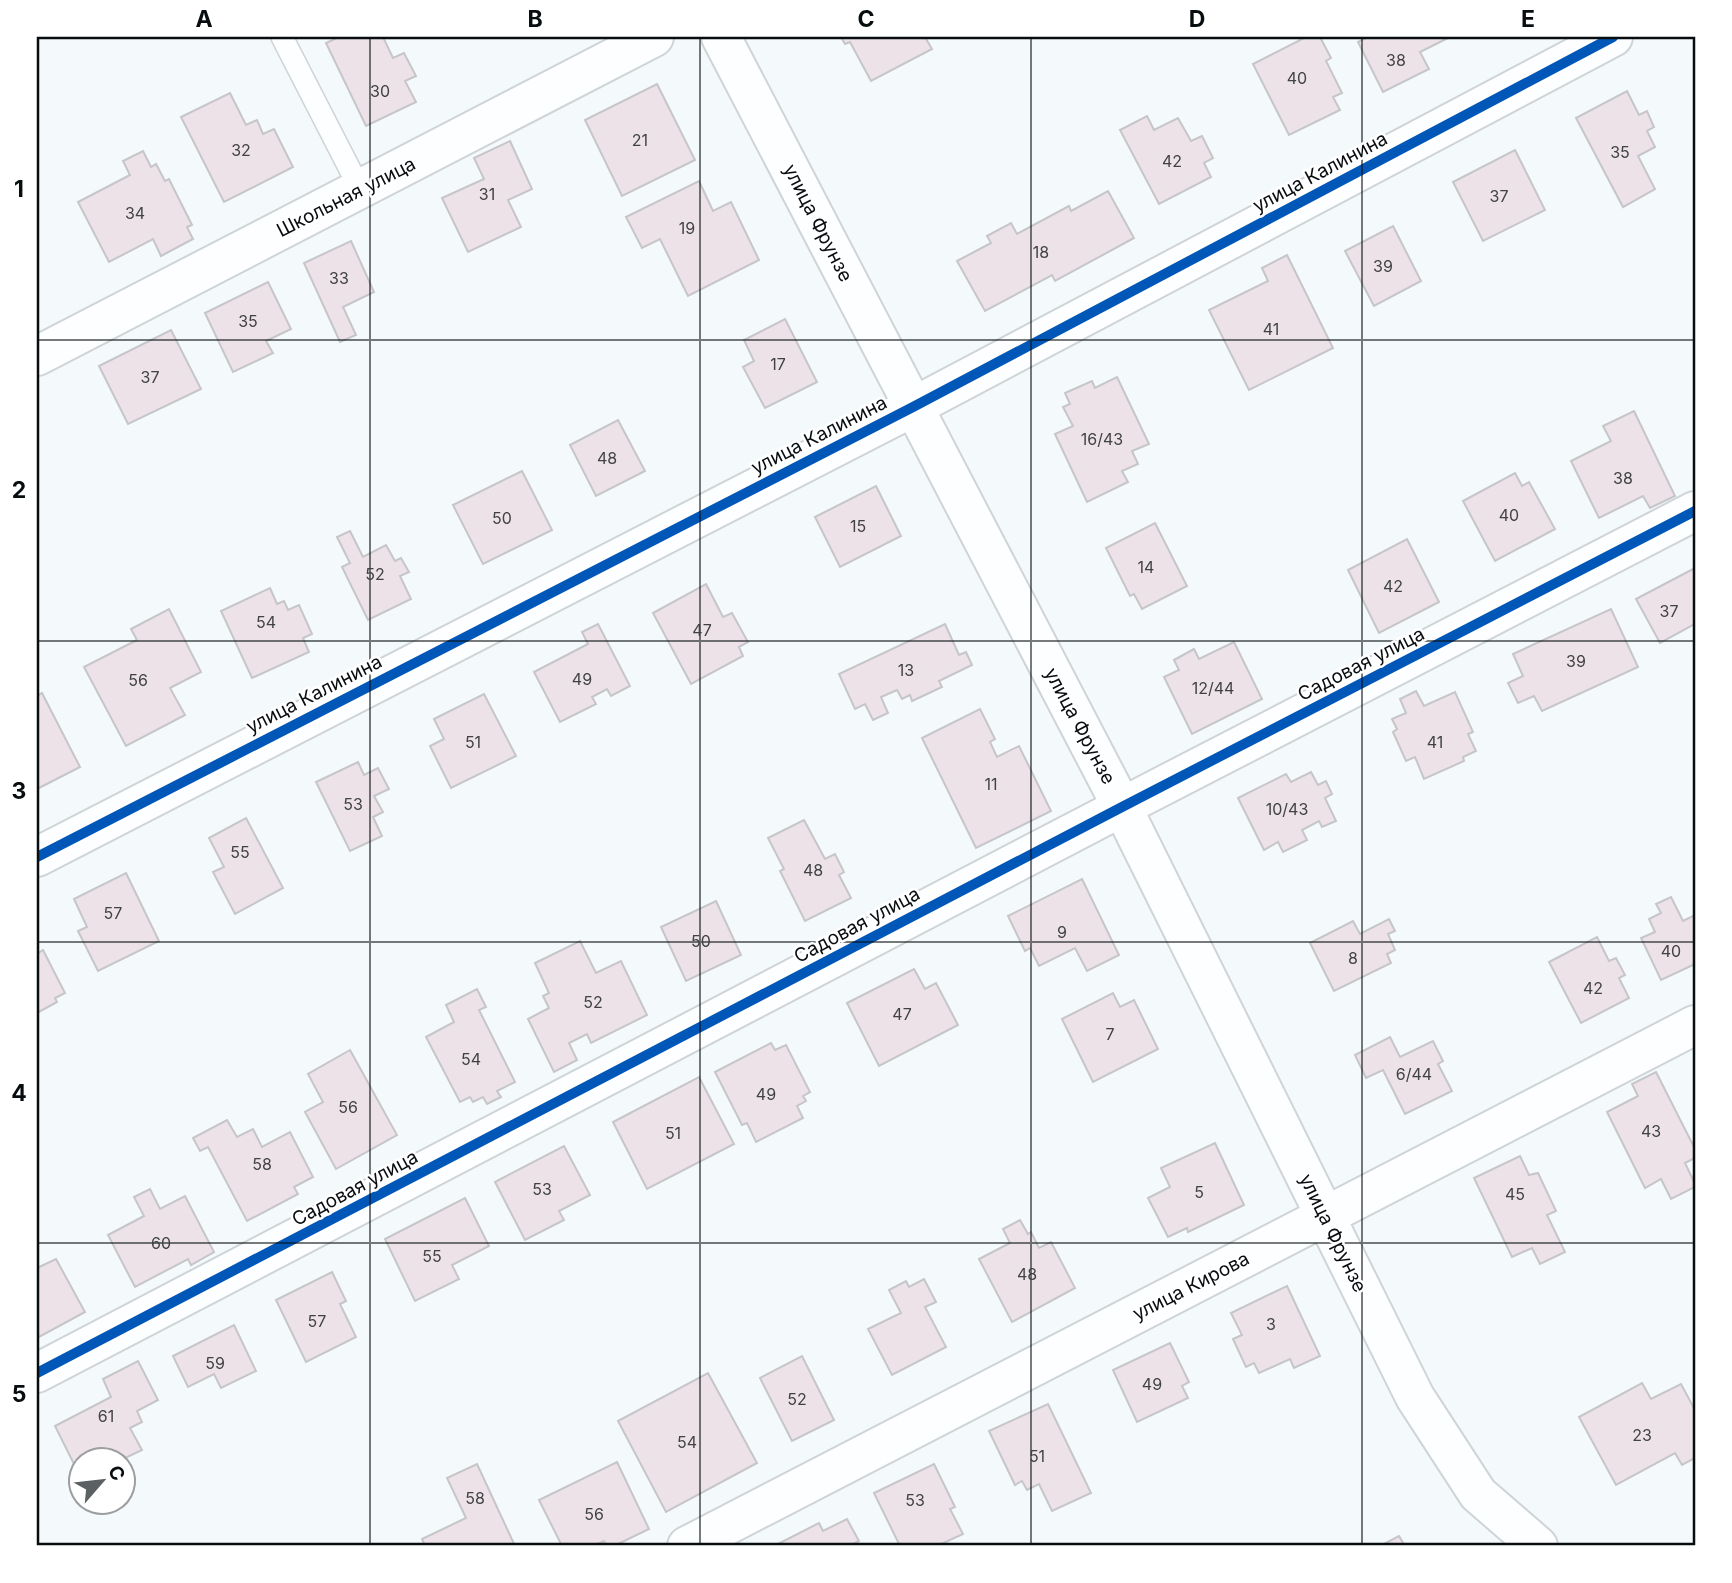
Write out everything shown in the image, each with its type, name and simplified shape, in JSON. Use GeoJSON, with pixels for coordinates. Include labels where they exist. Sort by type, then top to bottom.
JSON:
{"type":"FeatureCollection","features":[{"type":"Feature","properties":{"kind":"street","name":"Школьная улица"},"geometry":{"type":"LineString","coordinates":[[37,356],[654,37]]}},
{"type":"Feature","properties":{"kind":"street","name":"улица Фрунзе"},"geometry":{"type":"LineString","coordinates":[[721,37],[1122,807],[1415,1397],[1478,1494],[1538,1546]]}},
{"type":"Feature","properties":{"kind":"street","name":"улица Калинина"},"geometry":{"type":"LineString","coordinates":[[37,857],[913,407],[1612,37]]}},
{"type":"Feature","properties":{"kind":"street","name":"Садовая улица"},"geometry":{"type":"LineString","coordinates":[[37,1373],[1695,511]]}},
{"type":"Feature","properties":{"kind":"street","name":"улица Кирова"},"geometry":{"type":"LineString","coordinates":[[687,1546],[1695,1025]]}},
{"type":"Feature","properties":{"kind":"lane"},"geometry":{"type":"LineString","coordinates":[[282,37],[360,189]]}},
{"type":"Feature","properties":{"kind":"building"},"geometry":{"type":"Polygon","coordinates":[[[339,37],[383,37],[393,58],[404,53],[416,76],[405,81],[416,102],[366,126],[326,43],[339,37]]]}},
{"type":"Feature","properties":{"kind":"building"},"geometry":{"type":"Polygon","coordinates":[[[841,37],[925,37],[932,49],[871,81],[850,42],[845,44],[841,37]]]}},
{"type":"Feature","properties":{"kind":"building"},"geometry":{"type":"Polygon","coordinates":[[[1306,37],[1320,37],[1331,58],[1326,61],[1342,93],[1333,97],[1340,110],[1289,135],[1253,64],[1306,37]]]}},
{"type":"Feature","properties":{"kind":"building"},"geometry":{"type":"Polygon","coordinates":[[[1368,37],[1450,37],[1420,52],[1429,69],[1383,92],[1358,42],[1368,37]]]}},
{"type":"Feature","properties":{"kind":"building"},"geometry":{"type":"Polygon","coordinates":[[[657,84],[695,160],[622,196],[585,120],[657,84]]]}},
{"type":"Feature","properties":{"kind":"building"},"geometry":{"type":"Polygon","coordinates":[[[1627,91],[1639,115],[1647,111],[1654,127],[1647,131],[1655,147],[1638,156],[1655,189],[1623,207],[1576,118],[1627,91]]]}},
{"type":"Feature","properties":{"kind":"building"},"geometry":{"type":"Polygon","coordinates":[[[230,93],[246,125],[257,120],[263,134],[274,129],[293,167],[224,202],[181,117],[230,93]]]}},
{"type":"Feature","properties":{"kind":"building"},"geometry":{"type":"Polygon","coordinates":[[[1147,116],[1154,130],[1178,118],[1191,141],[1202,136],[1213,158],[1204,163],[1211,177],[1159,204],[1120,130],[1147,116]]]}},
{"type":"Feature","properties":{"kind":"building"},"geometry":{"type":"Polygon","coordinates":[[[510,141],[532,189],[508,200],[521,227],[468,252],[442,198],[484,179],[474,158],[510,141]]]}},
{"type":"Feature","properties":{"kind":"building"},"geometry":{"type":"Polygon","coordinates":[[[1515,150],[1545,210],[1483,241],[1453,182],[1515,150]]]}},
{"type":"Feature","properties":{"kind":"building"},"geometry":{"type":"Polygon","coordinates":[[[143,151],[151,167],[156,164],[165,181],[169,179],[192,225],[187,227],[193,239],[161,256],[153,239],[109,262],[78,202],[130,175],[123,161],[143,151]]]}},
{"type":"Feature","properties":{"kind":"building"},"geometry":{"type":"Polygon","coordinates":[[[699,181],[713,211],[731,202],[759,260],[688,296],[660,239],[642,248],[626,217],[699,181]]]}},
{"type":"Feature","properties":{"kind":"building"},"geometry":{"type":"Polygon","coordinates":[[[1108,191],[1134,238],[1055,281],[1052,275],[985,311],[957,261],[991,243],[987,236],[1011,223],[1017,234],[1069,206],[1071,211],[1108,191]]]}},
{"type":"Feature","properties":{"kind":"building"},"geometry":{"type":"Polygon","coordinates":[[[1393,226],[1421,281],[1374,306],[1345,251],[1393,226]]]}},
{"type":"Feature","properties":{"kind":"building"},"geometry":{"type":"Polygon","coordinates":[[[351,241],[374,292],[343,307],[356,335],[340,342],[304,263],[351,241]]]}},
{"type":"Feature","properties":{"kind":"building"},"geometry":{"type":"Polygon","coordinates":[[[1287,255],[1333,348],[1249,390],[1209,310],[1268,281],[1262,268],[1287,255]]]}},
{"type":"Feature","properties":{"kind":"building"},"geometry":{"type":"Polygon","coordinates":[[[268,282],[291,329],[266,341],[273,353],[233,372],[205,313],[268,282]]]}},
{"type":"Feature","properties":{"kind":"building"},"geometry":{"type":"Polygon","coordinates":[[[785,319],[817,382],[765,408],[743,367],[754,361],[744,340],[785,319]]]}},
{"type":"Feature","properties":{"kind":"building"},"geometry":{"type":"Polygon","coordinates":[[[171,330],[201,389],[128,424],[99,366],[171,330]]]}},
{"type":"Feature","properties":{"kind":"building"},"geometry":{"type":"Polygon","coordinates":[[[1117,377],[1149,444],[1132,451],[1138,464],[1122,471],[1128,482],[1087,502],[1055,434],[1073,426],[1063,407],[1070,404],[1065,393],[1092,381],[1095,388],[1117,377]]]}},
{"type":"Feature","properties":{"kind":"building"},"geometry":{"type":"Polygon","coordinates":[[[1634,411],[1675,496],[1650,508],[1643,496],[1599,518],[1571,461],[1611,441],[1603,426],[1634,411]]]}},
{"type":"Feature","properties":{"kind":"building"},"geometry":{"type":"Polygon","coordinates":[[[618,420],[645,471],[596,496],[570,445],[618,420]]]}},
{"type":"Feature","properties":{"kind":"building"},"geometry":{"type":"Polygon","coordinates":[[[522,471],[552,530],[483,564],[453,505],[522,471]]]}},
{"type":"Feature","properties":{"kind":"building"},"geometry":{"type":"Polygon","coordinates":[[[1515,473],[1522,486],[1529,482],[1555,529],[1495,561],[1463,501],[1515,473]]]}},
{"type":"Feature","properties":{"kind":"building"},"geometry":{"type":"Polygon","coordinates":[[[876,486],[901,536],[840,567],[815,517],[876,486]]]}},
{"type":"Feature","properties":{"kind":"building"},"geometry":{"type":"Polygon","coordinates":[[[1155,523],[1187,586],[1142,609],[1134,594],[1130,596],[1106,548],[1155,523]]]}},
{"type":"Feature","properties":{"kind":"building"},"geometry":{"type":"Polygon","coordinates":[[[350,531],[363,557],[386,545],[395,561],[401,558],[409,572],[400,576],[411,599],[368,620],[342,567],[350,563],[337,537],[350,531]]]}},
{"type":"Feature","properties":{"kind":"building"},"geometry":{"type":"Polygon","coordinates":[[[1407,539],[1439,602],[1379,633],[1348,570],[1407,539]]]}},
{"type":"Feature","properties":{"kind":"building"},"geometry":{"type":"Polygon","coordinates":[[[1695,568],[1695,624],[1660,643],[1636,599],[1695,568]]]}},
{"type":"Feature","properties":{"kind":"building"},"geometry":{"type":"Polygon","coordinates":[[[706,584],[723,617],[732,613],[748,642],[739,647],[743,656],[691,684],[653,613],[706,584]]]}},
{"type":"Feature","properties":{"kind":"building"},"geometry":{"type":"Polygon","coordinates":[[[270,588],[277,604],[284,601],[288,610],[299,605],[312,634],[303,638],[309,652],[252,678],[221,611],[270,588]]]}},
{"type":"Feature","properties":{"kind":"building"},"geometry":{"type":"Polygon","coordinates":[[[169,609],[201,672],[170,688],[185,715],[126,746],[84,667],[137,640],[131,629],[169,609]]]}},
{"type":"Feature","properties":{"kind":"building"},"geometry":{"type":"Polygon","coordinates":[[[1611,609],[1638,667],[1542,711],[1534,696],[1518,703],[1508,683],[1523,676],[1513,654],[1611,609]]]}},
{"type":"Feature","properties":{"kind":"building"},"geometry":{"type":"Polygon","coordinates":[[[598,624],[630,686],[611,696],[607,689],[592,697],[596,704],[560,722],[534,672],[588,644],[582,632],[598,624]]]}},
{"type":"Feature","properties":{"kind":"building"},"geometry":{"type":"Polygon","coordinates":[[[945,624],[959,655],[966,652],[972,665],[939,681],[942,687],[912,701],[910,695],[902,699],[897,690],[881,697],[888,713],[873,720],[865,704],[855,709],[839,674],[945,624]]]}},
{"type":"Feature","properties":{"kind":"building"},"geometry":{"type":"Polygon","coordinates":[[[1234,642],[1262,699],[1192,734],[1164,677],[1179,670],[1174,660],[1194,649],[1199,659],[1234,642]]]}},
{"type":"Feature","properties":{"kind":"building"},"geometry":{"type":"Polygon","coordinates":[[[1416,691],[1424,706],[1455,692],[1473,732],[1468,734],[1476,751],[1463,757],[1464,761],[1424,779],[1415,757],[1406,761],[1393,732],[1397,729],[1392,719],[1406,713],[1400,699],[1416,691]]]}},
{"type":"Feature","properties":{"kind":"building"},"geometry":{"type":"Polygon","coordinates":[[[42,693],[80,767],[37,789],[37,696],[42,693]]]}},
{"type":"Feature","properties":{"kind":"building"},"geometry":{"type":"Polygon","coordinates":[[[484,694],[516,756],[451,788],[430,746],[444,739],[434,719],[484,694]]]}},
{"type":"Feature","properties":{"kind":"building"},"geometry":{"type":"Polygon","coordinates":[[[980,709],[995,739],[990,742],[997,757],[1019,746],[1051,811],[976,848],[922,738],[980,709]]]}},
{"type":"Feature","properties":{"kind":"building"},"geometry":{"type":"Polygon","coordinates":[[[358,762],[364,775],[378,768],[389,789],[374,796],[383,812],[373,817],[382,836],[350,851],[316,782],[358,762]]]}},
{"type":"Feature","properties":{"kind":"building"},"geometry":{"type":"Polygon","coordinates":[[[1311,772],[1318,785],[1326,781],[1332,794],[1325,798],[1336,821],[1322,827],[1319,821],[1302,830],[1307,840],[1283,852],[1278,842],[1264,850],[1238,798],[1286,774],[1291,782],[1311,772]]]}},
{"type":"Feature","properties":{"kind":"building"},"geometry":{"type":"Polygon","coordinates":[[[246,818],[283,888],[235,914],[213,872],[224,867],[209,838],[246,818]]]}},
{"type":"Feature","properties":{"kind":"building"},"geometry":{"type":"Polygon","coordinates":[[[804,820],[825,859],[835,854],[844,872],[839,875],[851,898],[805,921],[780,871],[784,869],[768,838],[804,820]]]}},
{"type":"Feature","properties":{"kind":"building"},"geometry":{"type":"Polygon","coordinates":[[[126,873],[159,941],[98,971],[78,931],[87,927],[74,899],[126,873]]]}},
{"type":"Feature","properties":{"kind":"building"},"geometry":{"type":"Polygon","coordinates":[[[1082,879],[1119,955],[1087,971],[1075,948],[1039,966],[1030,948],[1025,951],[1008,916],[1082,879]]]}},
{"type":"Feature","properties":{"kind":"building"},"geometry":{"type":"Polygon","coordinates":[[[1671,897],[1683,921],[1695,915],[1695,964],[1661,980],[1641,938],[1655,932],[1649,919],[1661,913],[1656,904],[1671,897]]]}},
{"type":"Feature","properties":{"kind":"building"},"geometry":{"type":"Polygon","coordinates":[[[716,901],[741,955],[686,981],[661,927],[716,901]]]}},
{"type":"Feature","properties":{"kind":"building"},"geometry":{"type":"Polygon","coordinates":[[[1389,919],[1395,931],[1388,934],[1395,950],[1387,954],[1391,963],[1334,991],[1310,943],[1353,921],[1360,934],[1389,919]]]}},
{"type":"Feature","properties":{"kind":"building"},"geometry":{"type":"Polygon","coordinates":[[[1597,937],[1609,961],[1616,958],[1625,975],[1619,978],[1629,998],[1581,1023],[1549,962],[1597,937]]]}},
{"type":"Feature","properties":{"kind":"building"},"geometry":{"type":"Polygon","coordinates":[[[580,941],[596,973],[621,961],[647,1015],[591,1043],[587,1034],[569,1043],[577,1060],[554,1072],[528,1019],[549,1008],[543,996],[549,993],[535,963],[580,941]]]}},
{"type":"Feature","properties":{"kind":"building"},"geometry":{"type":"Polygon","coordinates":[[[43,950],[65,993],[55,998],[57,1002],[37,1013],[37,954],[43,950]]]}},
{"type":"Feature","properties":{"kind":"building"},"geometry":{"type":"Polygon","coordinates":[[[914,969],[925,989],[936,983],[958,1025],[879,1066],[847,1003],[914,969]]]}},
{"type":"Feature","properties":{"kind":"building"},"geometry":{"type":"Polygon","coordinates":[[[477,989],[486,1007],[479,1010],[515,1082],[497,1091],[501,1097],[487,1104],[483,1097],[473,1102],[470,1097],[460,1102],[426,1037],[454,1022],[446,1005],[477,989]]]}},
{"type":"Feature","properties":{"kind":"building"},"geometry":{"type":"Polygon","coordinates":[[[1113,993],[1120,1007],[1134,1000],[1158,1049],[1093,1082],[1062,1019],[1113,993]]]}},
{"type":"Feature","properties":{"kind":"building"},"geometry":{"type":"Polygon","coordinates":[[[1390,1037],[1400,1057],[1433,1041],[1443,1061],[1438,1064],[1452,1091],[1405,1114],[1383,1070],[1366,1078],[1355,1055],[1390,1037]]]}},
{"type":"Feature","properties":{"kind":"building"},"geometry":{"type":"Polygon","coordinates":[[[771,1043],[775,1050],[786,1045],[810,1092],[803,1096],[806,1101],[797,1106],[803,1118],[756,1142],[747,1123],[742,1125],[715,1072],[771,1043]]]}},
{"type":"Feature","properties":{"kind":"building"},"geometry":{"type":"Polygon","coordinates":[[[350,1050],[397,1135],[336,1169],[305,1112],[323,1102],[308,1074],[350,1050]]]}},
{"type":"Feature","properties":{"kind":"building"},"geometry":{"type":"Polygon","coordinates":[[[1656,1072],[1695,1149],[1695,1158],[1685,1163],[1695,1187],[1671,1199],[1661,1179],[1645,1188],[1607,1112],[1638,1096],[1632,1084],[1656,1072]]]}},
{"type":"Feature","properties":{"kind":"building"},"geometry":{"type":"Polygon","coordinates":[[[699,1077],[734,1144],[647,1189],[613,1122],[699,1077]]]}},
{"type":"Feature","properties":{"kind":"building"},"geometry":{"type":"Polygon","coordinates":[[[227,1120],[237,1137],[253,1129],[262,1147],[290,1132],[313,1177],[294,1187],[298,1194],[247,1221],[208,1147],[200,1151],[193,1138],[227,1120]]]}},
{"type":"Feature","properties":{"kind":"building"},"geometry":{"type":"Polygon","coordinates":[[[1215,1143],[1244,1205],[1188,1232],[1187,1228],[1168,1237],[1148,1198],[1170,1187],[1161,1168],[1215,1143]]]}},
{"type":"Feature","properties":{"kind":"building"},"geometry":{"type":"Polygon","coordinates":[[[564,1146],[590,1195],[559,1211],[564,1220],[525,1240],[495,1182],[564,1146]]]}},
{"type":"Feature","properties":{"kind":"building"},"geometry":{"type":"Polygon","coordinates":[[[1520,1156],[1529,1175],[1538,1173],[1556,1211],[1547,1215],[1565,1252],[1540,1264],[1532,1248],[1512,1257],[1474,1178],[1520,1156]]]}},
{"type":"Feature","properties":{"kind":"building"},"geometry":{"type":"Polygon","coordinates":[[[150,1189],[160,1209],[185,1196],[214,1252],[191,1265],[188,1259],[135,1287],[108,1235],[144,1216],[134,1197],[150,1189]]]}},
{"type":"Feature","properties":{"kind":"building"},"geometry":{"type":"Polygon","coordinates":[[[465,1198],[489,1246],[452,1265],[459,1279],[415,1301],[385,1239],[465,1198]]]}},
{"type":"Feature","properties":{"kind":"building"},"geometry":{"type":"Polygon","coordinates":[[[1020,1220],[1028,1234],[1031,1232],[1039,1248],[1051,1242],[1075,1288],[1012,1322],[979,1259],[1010,1243],[1003,1229],[1020,1220]]]}},
{"type":"Feature","properties":{"kind":"building"},"geometry":{"type":"Polygon","coordinates":[[[56,1259],[85,1312],[37,1338],[37,1268],[56,1259]]]}},
{"type":"Feature","properties":{"kind":"building"},"geometry":{"type":"Polygon","coordinates":[[[332,1272],[346,1301],[340,1304],[356,1337],[306,1362],[276,1300],[332,1272]]]}},
{"type":"Feature","properties":{"kind":"building"},"geometry":{"type":"Polygon","coordinates":[[[924,1279],[936,1302],[925,1307],[946,1347],[892,1375],[868,1329],[901,1313],[889,1290],[906,1281],[909,1287],[924,1279]]]}},
{"type":"Feature","properties":{"kind":"building"},"geometry":{"type":"Polygon","coordinates":[[[1287,1286],[1320,1356],[1294,1368],[1290,1359],[1259,1373],[1254,1363],[1246,1367],[1233,1339],[1242,1335],[1231,1313],[1287,1286]]]}},
{"type":"Feature","properties":{"kind":"building"},"geometry":{"type":"Polygon","coordinates":[[[234,1325],[256,1371],[221,1388],[214,1374],[188,1387],[173,1356],[234,1325]]]}},
{"type":"Feature","properties":{"kind":"building"},"geometry":{"type":"Polygon","coordinates":[[[1170,1343],[1189,1382],[1182,1386],[1188,1398],[1137,1422],[1113,1370],[1170,1343]]]}},
{"type":"Feature","properties":{"kind":"building"},"geometry":{"type":"Polygon","coordinates":[[[802,1356],[834,1420],[792,1441],[760,1378],[802,1356]]]}},
{"type":"Feature","properties":{"kind":"building"},"geometry":{"type":"Polygon","coordinates":[[[138,1361],[158,1400],[137,1411],[142,1422],[130,1428],[142,1450],[136,1453],[136,1446],[66,1448],[55,1426],[111,1397],[103,1379],[138,1361]]]}},
{"type":"Feature","properties":{"kind":"building"},"geometry":{"type":"Polygon","coordinates":[[[708,1373],[757,1463],[666,1512],[618,1421],[708,1373]]]}},
{"type":"Feature","properties":{"kind":"building"},"geometry":{"type":"Polygon","coordinates":[[[1642,1383],[1651,1399],[1681,1384],[1695,1410],[1695,1458],[1682,1465],[1675,1453],[1616,1485],[1579,1417],[1642,1383]]]}},
{"type":"Feature","properties":{"kind":"building"},"geometry":{"type":"Polygon","coordinates":[[[1048,1404],[1091,1493],[1052,1511],[1039,1484],[1027,1490],[1022,1481],[1015,1485],[989,1431],[1048,1404]]]}},
{"type":"Feature","properties":{"kind":"building"},"geometry":{"type":"Polygon","coordinates":[[[617,1462],[649,1529],[614,1546],[607,1546],[604,1541],[593,1546],[562,1546],[539,1500],[617,1462]]]}},
{"type":"Feature","properties":{"kind":"building"},"geometry":{"type":"Polygon","coordinates":[[[477,1464],[515,1546],[425,1546],[422,1539],[466,1518],[447,1478],[477,1464]]]}},
{"type":"Feature","properties":{"kind":"building"},"geometry":{"type":"Polygon","coordinates":[[[934,1464],[955,1507],[950,1509],[963,1534],[937,1546],[900,1546],[874,1493],[934,1464]]]}},
{"type":"Feature","properties":{"kind":"building"},"geometry":{"type":"Polygon","coordinates":[[[847,1519],[859,1541],[849,1546],[774,1546],[819,1523],[823,1531],[847,1519]]]}},
{"type":"Feature","properties":{"kind":"building"},"geometry":{"type":"Polygon","coordinates":[[[1399,1536],[1405,1546],[1380,1546],[1399,1536]]]}},
{"type":"Feature","properties":{"kind":"cycle path"},"geometry":{"type":"LineString","coordinates":[[37,857],[913,407],[1613,37]]}},
{"type":"Feature","properties":{"kind":"cycle path"},"geometry":{"type":"LineString","coordinates":[[37,1373],[1695,511]]}}]}
